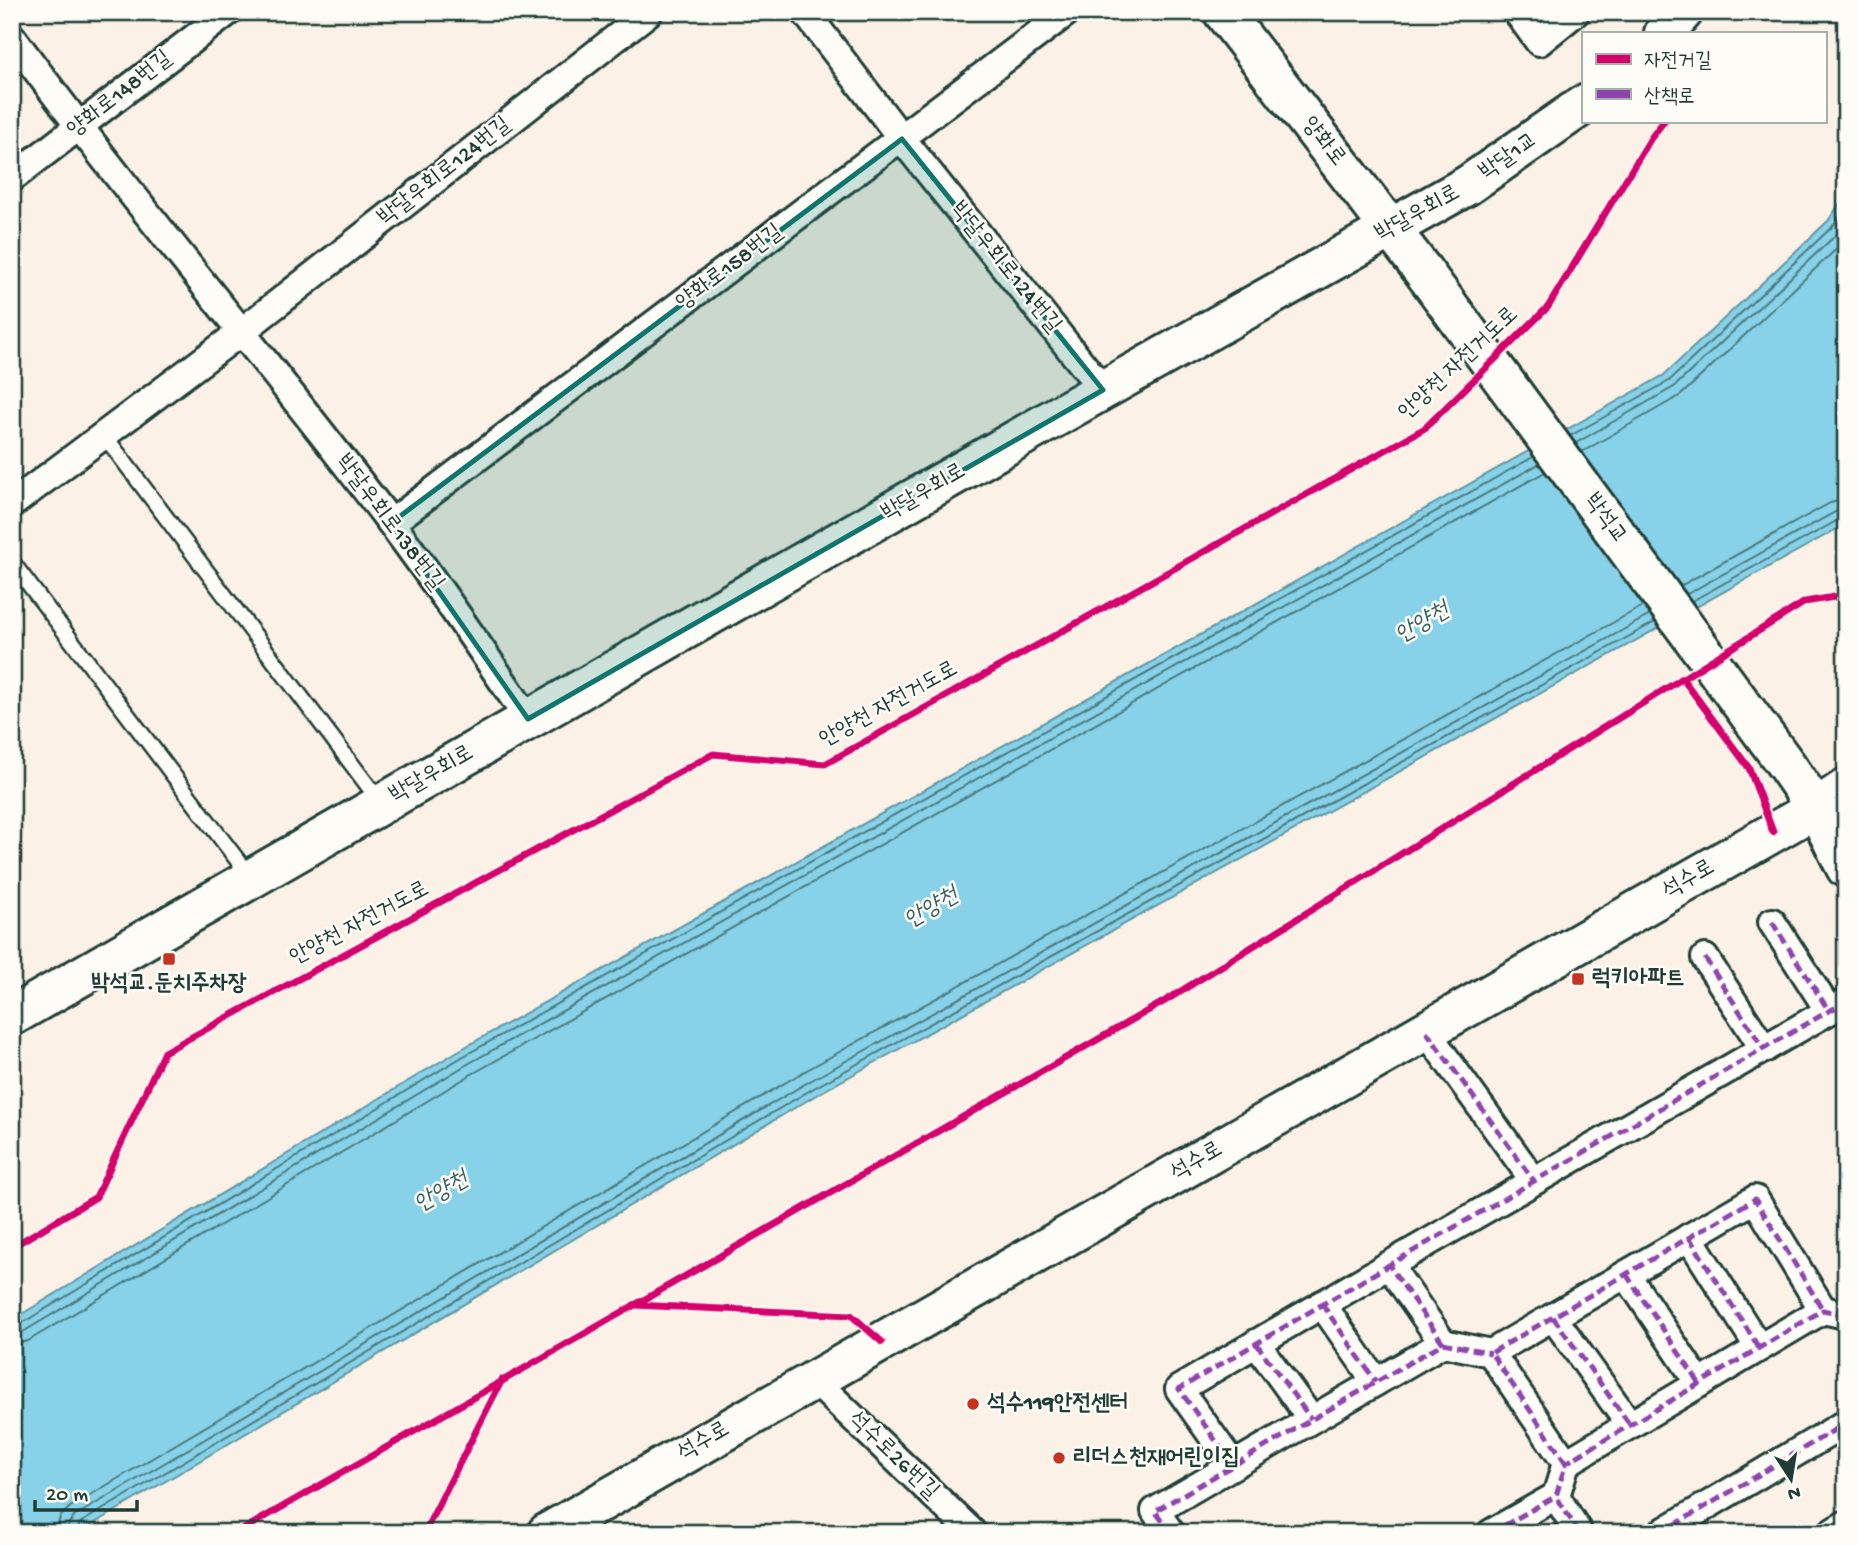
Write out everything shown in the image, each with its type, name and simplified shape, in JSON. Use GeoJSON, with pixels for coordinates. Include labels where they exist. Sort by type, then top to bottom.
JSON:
{"type":"FeatureCollection","features":[{"type":"Feature","properties":{"kind":"street","name":"양화로148번길"},"geometry":{"type":"LineString","coordinates":[[12,178],[228,12]]}},
{"type":"Feature","properties":{"kind":"street","name":"박달우회로124번길"},"geometry":{"type":"LineString","coordinates":[[241,332],[649,12]]}},
{"type":"Feature","properties":{"kind":"street","name":"박달우회로124번길"},"geometry":{"type":"LineString","coordinates":[[804,12],[1103,390]]}},
{"type":"Feature","properties":{"kind":"street","name":"양화로158번길"},"geometry":{"type":"LineString","coordinates":[[391,523],[1067,12]]}},
{"type":"Feature","properties":{"kind":"street","name":"양화로"},"geometry":{"type":"LineString","coordinates":[[1223,12],[1423,271]]}},
{"type":"Feature","properties":{"kind":"street"},"geometry":{"type":"LineString","coordinates":[[1517,12],[1539,41],[1576,12]]}},
{"type":"Feature","properties":{"kind":"street"},"geometry":{"type":"LineString","coordinates":[[1665,32],[1683,12]]}},
{"type":"Feature","properties":{"kind":"street","name":"박달우회로138번길"},"geometry":{"type":"LineString","coordinates":[[12,37],[78,128],[391,523],[460,617],[528,719]]}},
{"type":"Feature","properties":{"kind":"street","name":"박달1교"},"geometry":{"type":"LineString","coordinates":[[1468,186],[1582,106]]}},
{"type":"Feature","properties":{"kind":"street","name":"박달우회로"},"geometry":{"type":"LineString","coordinates":[[12,1016],[1103,390],[1468,186]]}},
{"type":"Feature","properties":{"kind":"street","name":"박석교"},"geometry":{"type":"LineString","coordinates":[[1423,271],[1787,766],[1831,798]]}},
{"type":"Feature","properties":{"kind":"street"},"geometry":{"type":"LineString","coordinates":[[12,504],[241,332]]}},
{"type":"Feature","properties":{"kind":"street"},"geometry":{"type":"LineString","coordinates":[[1831,798],[1846,867]]}},
{"type":"Feature","properties":{"kind":"street","name":"석수로"},"geometry":{"type":"LineString","coordinates":[[547,1533],[1831,798]]}},
{"type":"Feature","properties":{"kind":"street"},"geometry":{"type":"LineString","coordinates":[[1233,1465],[1179,1389],[1534,1181],[1837,1010],[1772,922]]}},
{"type":"Feature","properties":{"kind":"street"},"geometry":{"type":"LineString","coordinates":[[1705,958],[1764,1049]]}},
{"type":"Feature","properties":{"kind":"street"},"geometry":{"type":"LineString","coordinates":[[1426,1031],[1534,1181]]}},
{"type":"Feature","properties":{"kind":"street"},"geometry":{"type":"LineString","coordinates":[[1171,1533],[1155,1511],[1443,1343],[1491,1353],[1755,1199],[1834,1313],[1759,1348],[1566,1463],[1556,1496],[1494,1532]]}},
{"type":"Feature","properties":{"kind":"street"},"geometry":{"type":"LineString","coordinates":[[1689,1237],[1759,1348]]}},
{"type":"Feature","properties":{"kind":"street"},"geometry":{"type":"LineString","coordinates":[[1389,1265],[1443,1343]]}},
{"type":"Feature","properties":{"kind":"street"},"geometry":{"type":"LineString","coordinates":[[1626,1274],[1699,1383]]}},
{"type":"Feature","properties":{"kind":"street"},"geometry":{"type":"LineString","coordinates":[[1322,1304],[1376,1382]]}},
{"type":"Feature","properties":{"kind":"street"},"geometry":{"type":"LineString","coordinates":[[1553,1317],[1630,1425]]}},
{"type":"Feature","properties":{"kind":"street"},"geometry":{"type":"LineString","coordinates":[[1256,1343],[1311,1419]]}},
{"type":"Feature","properties":{"kind":"street"},"geometry":{"type":"LineString","coordinates":[[1491,1353],[1566,1463]]}},
{"type":"Feature","properties":{"kind":"street","name":"석수로26번길"},"geometry":{"type":"LineString","coordinates":[[814,1380],[973,1533]]}},
{"type":"Feature","properties":{"kind":"street"},"geometry":{"type":"LineString","coordinates":[[1661,1533],[1846,1423]]}},
{"type":"Feature","properties":{"kind":"street"},"geometry":{"type":"LineString","coordinates":[[1556,1496],[1579,1533]]}},
{"type":"Feature","properties":{"kind":"street"},"geometry":{"type":"LineString","coordinates":[[1831,1533],[1846,1524]]}},
{"type":"Feature","properties":{"kind":"lane","name":"박달우회로"},"geometry":{"type":"LineString","coordinates":[[104,435],[382,804]]}},
{"type":"Feature","properties":{"kind":"lane"},"geometry":{"type":"LineString","coordinates":[[12,562],[252,879]]}},
{"type":"Feature","properties":{"kind":"highlighted area"},"geometry":{"type":"Polygon","coordinates":[[[902,139],[1103,390],[528,719],[391,523],[902,139]]]}},
{"type":"Feature","properties":{"kind":"water","name":"안양천"},"geometry":{"type":"Polygon","coordinates":[[[1846,194],[1846,524],[818,1094],[78,1533],[12,1533],[12,1320],[458,1051],[1664,375],[1828,221],[1846,194]]]}},
{"type":"Feature","properties":{"kind":"marked path"},"geometry":{"type":"LineString","coordinates":[[1772,922],[1829,1011]]}},
{"type":"Feature","properties":{"kind":"marked path"},"geometry":{"type":"LineString","coordinates":[[1705,958],[1764,1049]]}},
{"type":"Feature","properties":{"kind":"marked path"},"geometry":{"type":"LineString","coordinates":[[1443,1343],[1389,1265],[1829,1011],[1843,1004],[1846,1008]]}},
{"type":"Feature","properties":{"kind":"marked path"},"geometry":{"type":"LineString","coordinates":[[1426,1031],[1534,1181]]}},
{"type":"Feature","properties":{"kind":"marked path"},"geometry":{"type":"LineString","coordinates":[[1566,1463],[1491,1353],[1755,1199],[1823,1310]]}},
{"type":"Feature","properties":{"kind":"marked path"},"geometry":{"type":"LineString","coordinates":[[1689,1237],[1759,1348]]}},
{"type":"Feature","properties":{"kind":"marked path"},"geometry":{"type":"LineString","coordinates":[[1233,1465],[1179,1389],[1389,1265]]}},
{"type":"Feature","properties":{"kind":"marked path"},"geometry":{"type":"LineString","coordinates":[[1626,1274],[1699,1383]]}},
{"type":"Feature","properties":{"kind":"marked path"},"geometry":{"type":"LineString","coordinates":[[1322,1304],[1376,1382]]}},
{"type":"Feature","properties":{"kind":"marked path"},"geometry":{"type":"LineString","coordinates":[[1579,1533],[1556,1496],[1566,1463],[1823,1310],[1846,1315]]}},
{"type":"Feature","properties":{"kind":"marked path"},"geometry":{"type":"LineString","coordinates":[[1553,1317],[1630,1425]]}},
{"type":"Feature","properties":{"kind":"marked path"},"geometry":{"type":"LineString","coordinates":[[1256,1343],[1311,1419]]}},
{"type":"Feature","properties":{"kind":"marked path"},"geometry":{"type":"LineString","coordinates":[[1171,1533],[1155,1511],[1443,1343],[1491,1353]]}},
{"type":"Feature","properties":{"kind":"marked path"},"geometry":{"type":"LineString","coordinates":[[1661,1533],[1846,1423]]}},
{"type":"Feature","properties":{"kind":"marked path"},"geometry":{"type":"LineString","coordinates":[[1491,1533],[1556,1496]]}},
{"type":"Feature","properties":{"kind":"marked path"},"geometry":{"type":"LineString","coordinates":[[1831,1533],[1846,1524]]}},
{"type":"Feature","properties":{"kind":"cycle path","name":"안양천 자전거도로"},"geometry":{"type":"LineString","coordinates":[[12,1247],[96,1197],[164,1052],[713,754],[825,764],[1425,428],[1548,307],[1663,122]]}},
{"type":"Feature","properties":{"kind":"cycle path"},"geometry":{"type":"LineString","coordinates":[[237,1533],[1165,1001],[1805,602],[1846,595]]}},
{"type":"Feature","properties":{"kind":"cycle path"},"geometry":{"type":"LineString","coordinates":[[1682,678],[1749,768],[1773,832]]}},
{"type":"Feature","properties":{"kind":"cycle path"},"geometry":{"type":"LineString","coordinates":[[634,1305],[851,1315],[882,1342]]}},
{"type":"Feature","properties":{"kind":"cycle path"},"geometry":{"type":"LineString","coordinates":[[424,1533],[502,1380]]}},
{"type":"Feature","properties":{"kind":"place","name":"박석교.둔치주차장"},"geometry":{"type":"Point","coordinates":[169,959]}},
{"type":"Feature","properties":{"kind":"place","name":"럭키아파트"},"geometry":{"type":"Point","coordinates":[1578,979]}},
{"type":"Feature","properties":{"kind":"place","name":"석수119안전센터"},"geometry":{"type":"Point","coordinates":[973,1404]}},
{"type":"Feature","properties":{"kind":"place","name":"리더스천재어린이집"},"geometry":{"type":"Point","coordinates":[1059,1458]}}]}
